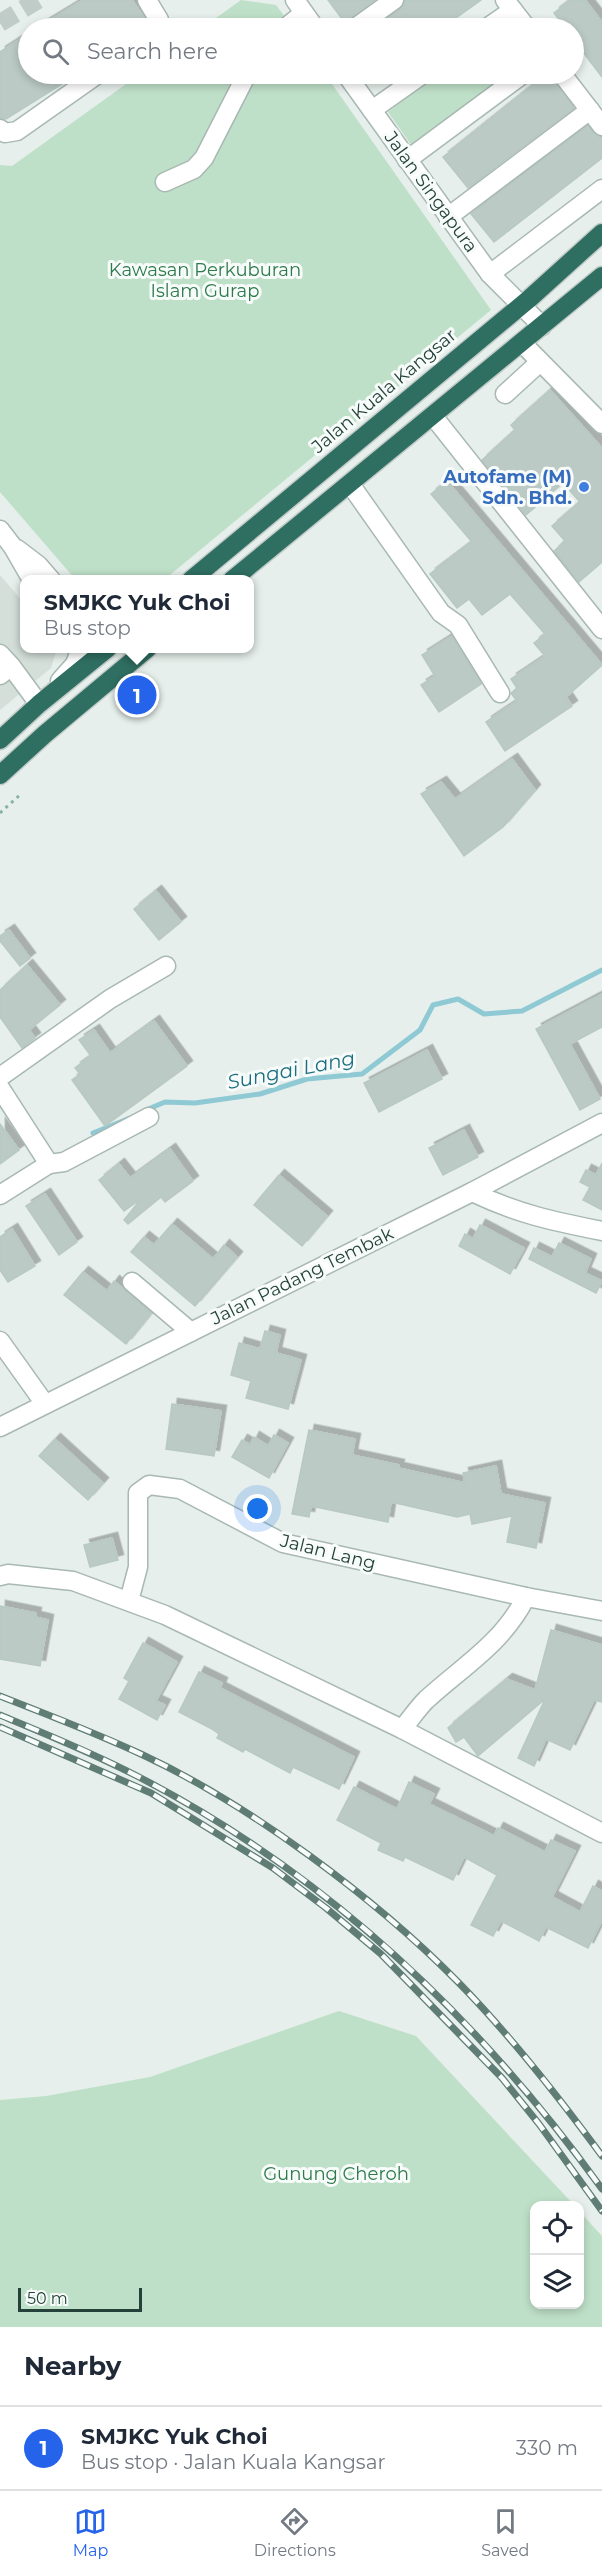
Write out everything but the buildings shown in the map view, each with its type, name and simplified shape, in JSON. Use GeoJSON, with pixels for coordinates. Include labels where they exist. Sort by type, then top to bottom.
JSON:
{"type":"FeatureCollection","features":[{"type":"Feature","properties":{"kind":"highway","name":"Jalan Kuala Kangsar"},"geometry":{"type":"LineString","coordinates":[[196,575],[519,306],[602,233]]}},
{"type":"Feature","properties":{"kind":"highway"},"geometry":{"type":"LineString","coordinates":[[237,575],[602,276]]}},
{"type":"Feature","properties":{"kind":"highway"},"geometry":{"type":"LineString","coordinates":[[0,740],[39,704],[102,653]]}},
{"type":"Feature","properties":{"kind":"highway"},"geometry":{"type":"LineString","coordinates":[[0,775],[142,653]]}},
{"type":"Feature","properties":{"kind":"street"},"geometry":{"type":"LineString","coordinates":[[147,0],[158,18]]}},
{"type":"Feature","properties":{"kind":"street"},"geometry":{"type":"LineString","coordinates":[[369,18],[394,0]]}},
{"type":"Feature","properties":{"kind":"street"},"geometry":{"type":"LineString","coordinates":[[497,18],[509,5],[519,18]]}},
{"type":"Feature","properties":{"kind":"street"},"geometry":{"type":"LineString","coordinates":[[0,129],[5,133],[18,131],[84,84]]}},
{"type":"Feature","properties":{"kind":"street"},"geometry":{"type":"LineString","coordinates":[[165,182],[194,169],[204,158],[242,84]]}},
{"type":"Feature","properties":{"kind":"street","name":"Jalan Singapura"},"geometry":{"type":"LineString","coordinates":[[353,84],[490,274],[519,306],[542,326]]}},
{"type":"Feature","properties":{"kind":"street"},"geometry":{"type":"LineString","coordinates":[[372,110],[409,84]]}},
{"type":"Feature","properties":{"kind":"street"},"geometry":{"type":"LineString","coordinates":[[407,160],[510,84]]}},
{"type":"Feature","properties":{"kind":"street"},"geometry":{"type":"LineString","coordinates":[[570,84],[602,126]]}},
{"type":"Feature","properties":{"kind":"street"},"geometry":{"type":"LineString","coordinates":[[448,217],[590,110]]}},
{"type":"Feature","properties":{"kind":"street"},"geometry":{"type":"LineString","coordinates":[[490,274],[602,189]]}},
{"type":"Feature","properties":{"kind":"street"},"geometry":{"type":"LineString","coordinates":[[522,343],[602,424]]}},
{"type":"Feature","properties":{"kind":"street"},"geometry":{"type":"LineString","coordinates":[[505,394],[540,362]]}},
{"type":"Feature","properties":{"kind":"street"},"geometry":{"type":"LineString","coordinates":[[433,416],[602,629]]}},
{"type":"Feature","properties":{"kind":"street"},"geometry":{"type":"LineString","coordinates":[[350,483],[441,613],[458,625],[500,693]]}},
{"type":"Feature","properties":{"kind":"street"},"geometry":{"type":"LineString","coordinates":[[0,531],[13,547],[30,575]]}},
{"type":"Feature","properties":{"kind":"street"},"geometry":{"type":"LineString","coordinates":[[13,547],[38,565],[47,575]]}},
{"type":"Feature","properties":{"kind":"street"},"geometry":{"type":"LineString","coordinates":[[56,691],[62,677],[75,664],[79,653]]}},
{"type":"Feature","properties":{"kind":"street"},"geometry":{"type":"LineString","coordinates":[[4,665],[39,704]]}},
{"type":"Feature","properties":{"kind":"street"},"geometry":{"type":"LineString","coordinates":[[0,1077],[110,999],[166,966]]}},
{"type":"Feature","properties":{"kind":"street"},"geometry":{"type":"LineString","coordinates":[[0,1088],[49,1164]]}},
{"type":"Feature","properties":{"kind":"street"},"geometry":{"type":"LineString","coordinates":[[0,1195],[49,1164],[64,1162],[149,1117]]}},
{"type":"Feature","properties":{"kind":"street","name":"Jalan Padang Tembak"},"geometry":{"type":"LineString","coordinates":[[0,1426],[472,1192],[602,1124]]}},
{"type":"Feature","properties":{"kind":"street"},"geometry":{"type":"LineString","coordinates":[[472,1192],[500,1206],[535,1218],[602,1231]]}},
{"type":"Feature","properties":{"kind":"street"},"geometry":{"type":"LineString","coordinates":[[132,1282],[191,1332]]}},
{"type":"Feature","properties":{"kind":"street"},"geometry":{"type":"LineString","coordinates":[[0,1341],[45,1404]]}},
{"type":"Feature","properties":{"kind":"street","name":"Jalan Lang"},"geometry":{"type":"LineString","coordinates":[[129,1601],[138,1567],[138,1493],[149,1485],[180,1489],[283,1543],[526,1597],[602,1611]]}},
{"type":"Feature","properties":{"kind":"street"},"geometry":{"type":"LineString","coordinates":[[0,1576],[8,1574],[73,1581],[165,1615],[402,1729],[602,1833]]}},
{"type":"Feature","properties":{"kind":"street"},"geometry":{"type":"LineString","coordinates":[[402,1729],[425,1701],[490,1646],[516,1616],[526,1597]]}},
{"type":"Feature","properties":{"kind":"path"},"geometry":{"type":"LineString","coordinates":[[0,813],[21,794]]}},
{"type":"Feature","properties":{"kind":"shaded area"},"geometry":{"type":"Polygon","coordinates":[[[0,575],[20,598],[20,653],[56,653],[51,668],[0,710],[0,575]]]}},
{"type":"Feature","properties":{"kind":"green space"},"geometry":{"type":"Polygon","coordinates":[[[241,0],[276,5],[286,18],[216,18],[241,0]]]}},
{"type":"Feature","properties":{"kind":"green space","name":"Kawasan Perkuburan Islam Gurap"},"geometry":{"type":"Polygon","coordinates":[[[126,84],[332,84],[491,310],[170,575],[72,575],[0,492],[0,165],[12,166],[126,84]]]}},
{"type":"Feature","properties":{"kind":"green space"},"geometry":{"type":"Polygon","coordinates":[[[425,84],[496,84],[412,146],[388,112],[425,84]]]}},
{"type":"Feature","properties":{"kind":"green space","name":"Gunung Cheroh"},"geometry":{"type":"Polygon","coordinates":[[[339,2011],[416,2036],[570,2201],[530,2201],[530,2309],[584,2309],[584,2216],[602,2236],[602,2327],[0,2327],[0,2100],[46,2096],[150,2077],[339,2011]]]}},
{"type":"Feature","properties":{"kind":"waterway","name":"Sungai Lang"},"geometry":{"type":"LineString","coordinates":[[146,1110],[165,1102],[195,1103],[260,1094],[307,1079],[362,1074],[420,1030],[433,1005],[458,999],[484,1014],[522,1011],[602,970]]}},
{"type":"Feature","properties":{"kind":"waterway","name":"Sungai Lang"},"geometry":{"type":"LineString","coordinates":[[93,1133],[130,1118]]}},
{"type":"Feature","properties":{"kind":"tunnel"},"geometry":{"type":"LineString","coordinates":[[0,23],[38,0]]}},
{"type":"Feature","properties":{"kind":"railway"},"geometry":{"type":"LineString","coordinates":[[0,1696],[108,1739],[184,1776],[268,1826],[350,1886],[425,1950],[477,2002],[533,2066],[602,2156]]}},
{"type":"Feature","properties":{"kind":"railway"},"geometry":{"type":"LineString","coordinates":[[0,1715],[137,1776],[206,1815],[272,1858],[335,1904],[394,1955],[504,2066],[602,2189]]}},
{"type":"Feature","properties":{"kind":"railway"},"geometry":{"type":"LineString","coordinates":[[0,1727],[151,1793],[273,1868],[326,1908],[381,1954],[502,2078],[539,2124],[602,2211]]}},
{"type":"Feature","properties":{"kind":"place","name":"Autofame (M) Sdn. Bhd."},"geometry":{"type":"Point","coordinates":[584,487]}},
{"type":"Feature","properties":{"kind":"place","name":"SMJKC Yuk Choi"},"geometry":{"type":"Point","coordinates":[137,695]}}]}
